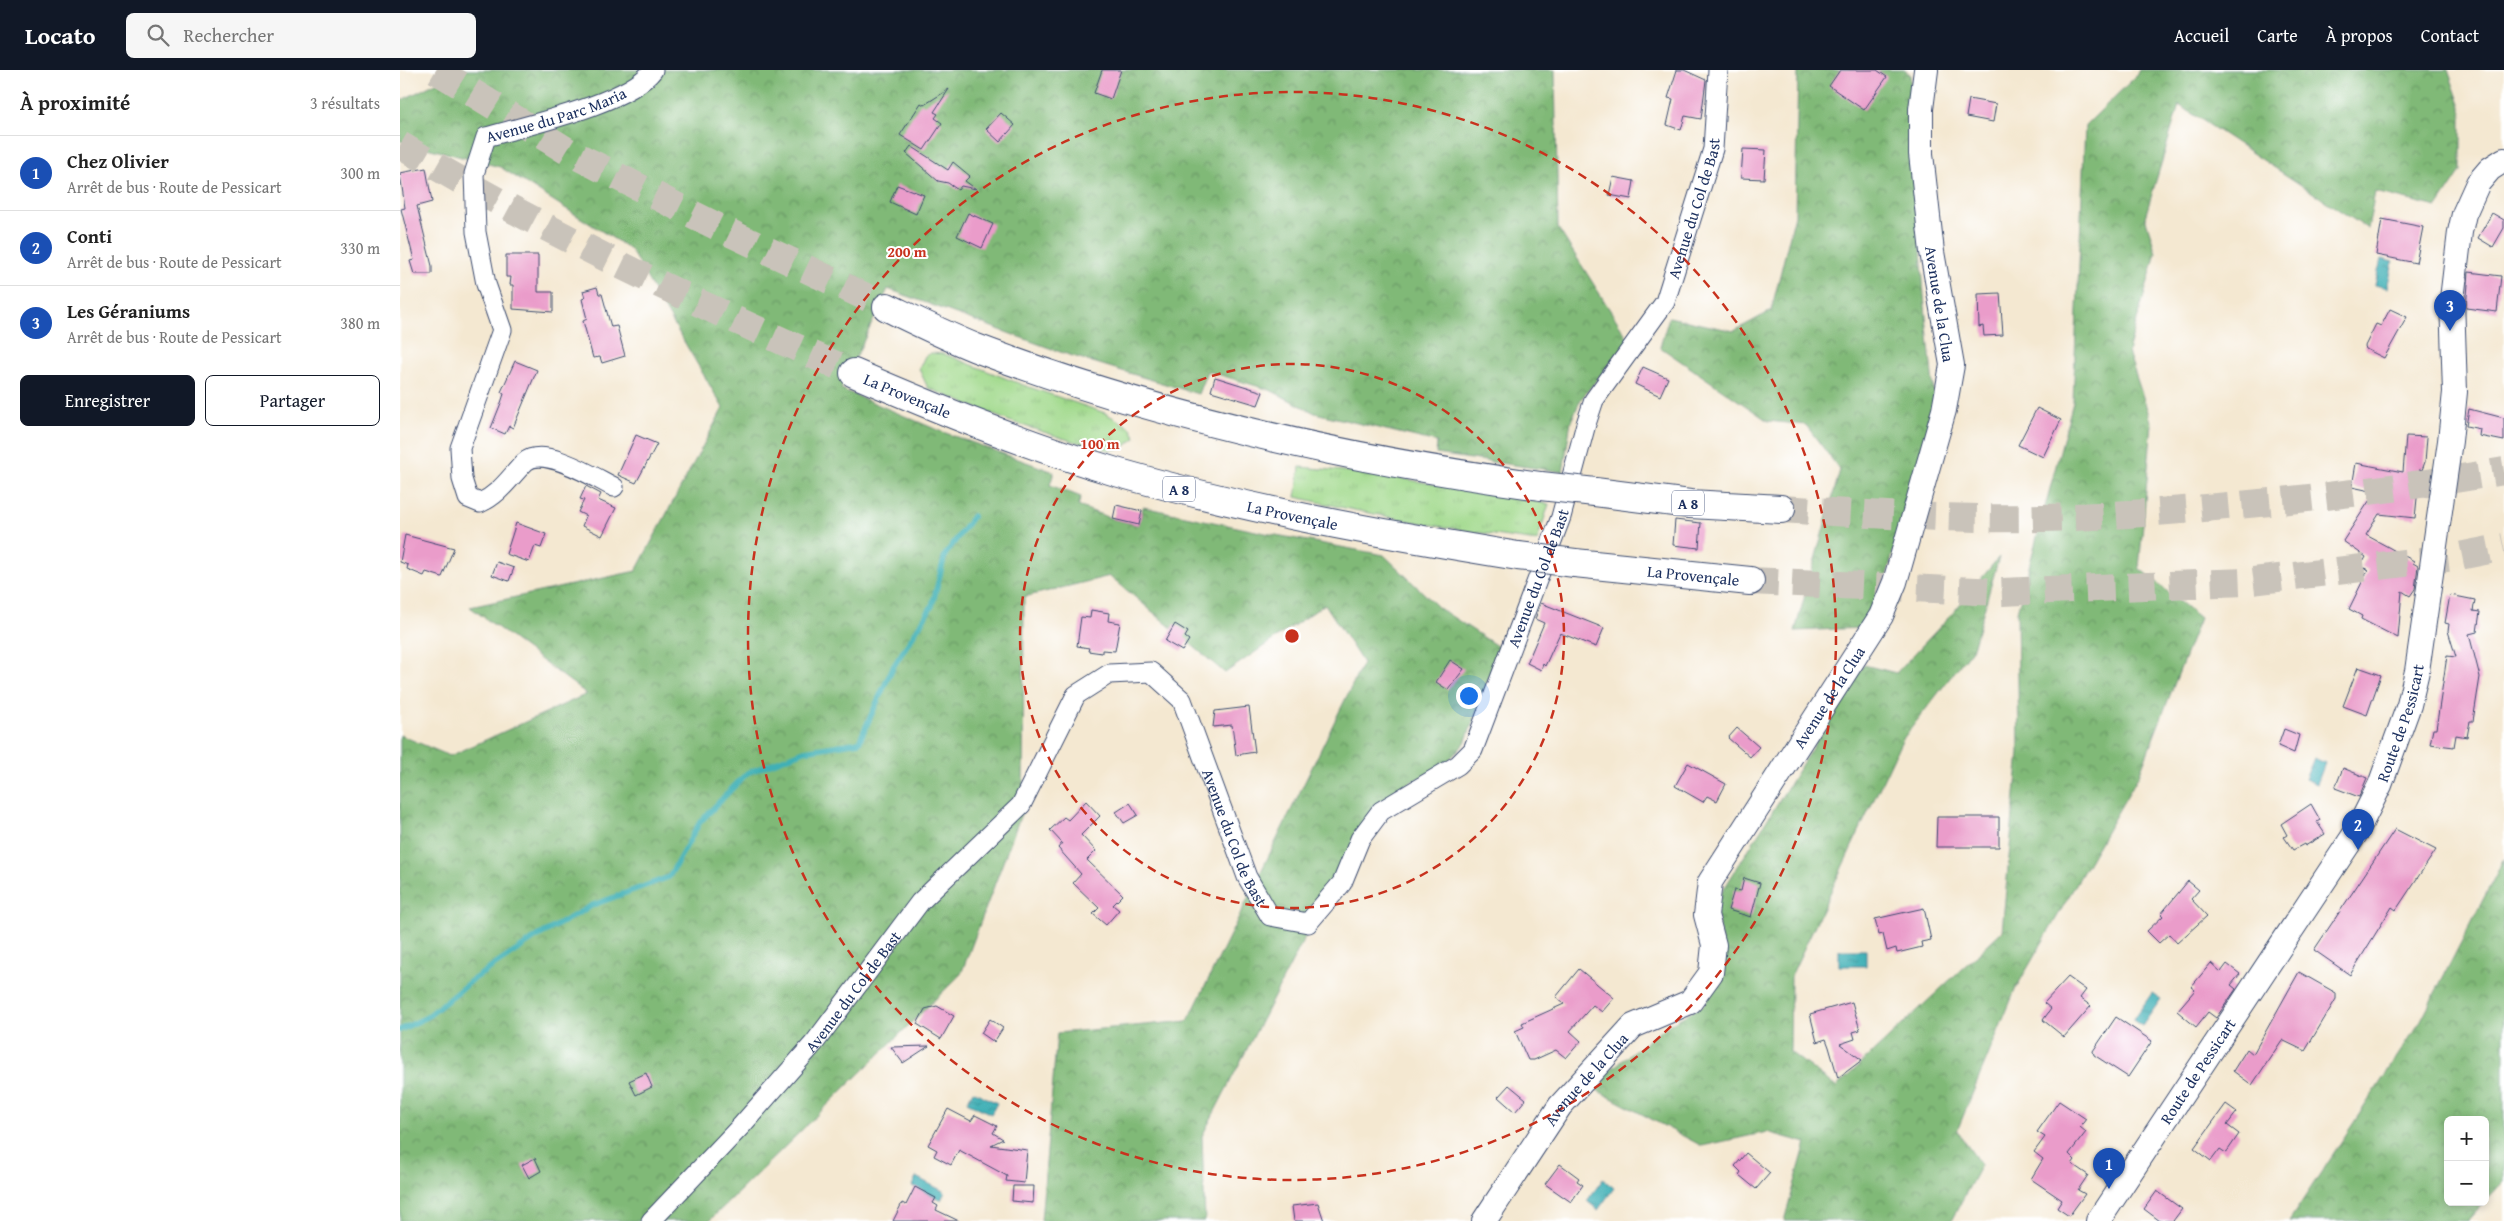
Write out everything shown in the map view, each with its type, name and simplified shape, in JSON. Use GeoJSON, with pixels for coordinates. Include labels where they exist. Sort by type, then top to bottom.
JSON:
{"type":"FeatureCollection","features":[{"type":"Feature","properties":{"kind":"highway","name":"A 8"},"geometry":{"type":"LineString","coordinates":[[887,307],[975,347],[1108,394],[1200,419],[1355,456],[1461,476],[1541,486],[1690,504],[1781,509]]}},
{"type":"Feature","properties":{"kind":"highway","name":"La Provençale"},"geometry":{"type":"LineString","coordinates":[[854,374],[933,407],[1028,443],[1115,471],[1198,494],[1302,518],[1518,556],[1750,581]]}},
{"type":"Feature","properties":{"kind":"street","name":"Avenue du Parc Maria"},"geometry":{"type":"LineString","coordinates":[[614,488],[563,462],[541,456],[527,460],[494,497],[480,503],[468,498],[462,479],[460,448],[502,330],[486,284],[476,232],[474,174],[486,138],[619,97],[646,81],[653,70]]}},
{"type":"Feature","properties":{"kind":"street","name":"Avenue du Col de Bast"},"geometry":{"type":"LineString","coordinates":[[650,1221],[742,1125],[815,1042],[920,902],[1021,805],[1076,695],[1109,674],[1151,672],[1182,700],[1247,877],[1270,916],[1308,922],[1342,883],[1360,839],[1381,811],[1458,765],[1473,750],[1561,517],[1594,400],[1665,302],[1713,149],[1718,70]]}},
{"type":"Feature","properties":{"kind":"street","name":"Avenue de la Clua"},"geometry":{"type":"LineString","coordinates":[[1484,1221],[1560,1106],[1600,1062],[1633,1026],[1690,1002],[1711,973],[1714,945],[1706,914],[1710,882],[1881,616],[1895,582],[1944,410],[1952,365],[1932,252],[1920,154],[1921,109],[1926,70]]}},
{"type":"Feature","properties":{"kind":"street","name":"Route de Pessicart"},"geometry":{"type":"LineString","coordinates":[[2098,1221],[2341,856],[2357,831],[2380,785],[2409,705],[2418,671],[2454,402],[2452,299],[2460,232],[2464,214],[2478,183],[2490,169],[2504,160]]}},
{"type":"Feature","properties":{"kind":"green space"},"geometry":{"type":"Polygon","coordinates":[[[462,70],[1555,70],[1558,228],[1629,340],[1581,399],[1571,421],[1563,472],[1436,454],[1437,442],[1315,413],[1270,390],[1207,371],[1198,394],[1063,353],[888,289],[841,389],[940,431],[1054,472],[1050,485],[1081,497],[1078,506],[1113,519],[1139,525],[1143,507],[1265,533],[1384,555],[1439,608],[1500,648],[1465,743],[1442,767],[1396,789],[1366,819],[1202,1136],[1205,1221],[1041,1221],[1057,1033],[1188,1021],[1363,663],[1325,604],[1225,673],[1110,576],[1024,597],[1023,809],[961,974],[709,1221],[400,1221],[400,735],[450,756],[587,694],[470,607],[636,571],[723,408],[630,249],[500,167],[400,141],[400,101],[462,70]]]}},
{"type":"Feature","properties":{"kind":"green space"},"geometry":{"type":"Polygon","coordinates":[[[1798,70],[1904,70],[1910,74],[1924,296],[1935,405],[1878,606],[1861,628],[1795,631],[1840,470],[1806,425],[1768,421],[1660,347],[1669,317],[1734,331],[1771,311],[1795,215],[1798,70]]]}},
{"type":"Feature","properties":{"kind":"green space"},"geometry":{"type":"Polygon","coordinates":[[[2139,70],[2448,70],[2461,107],[2461,171],[2437,207],[2375,192],[2368,229],[2179,105],[2145,217],[2156,253],[2128,352],[2152,424],[2139,568],[2200,618],[2139,775],[2016,988],[1957,1131],[1981,1165],[1951,1221],[1784,1221],[1806,1143],[1767,1132],[1702,1146],[1589,1086],[1670,1024],[1705,1004],[1724,956],[1715,903],[1864,665],[1896,673],[1952,614],[1999,557],[1973,648],[1902,740],[1791,976],[1790,1052],[1836,1087],[2002,931],[2019,752],[2017,612],[2073,402],[2085,126],[2136,76],[2139,70]]]}},
{"type":"Feature","properties":{"kind":"green space"},"geometry":{"type":"Polygon","coordinates":[[[931,353],[944,354],[1023,385],[1105,413],[1130,427],[1136,438],[1122,448],[1109,450],[1072,441],[1009,421],[928,388],[919,369],[925,356],[931,353]]]}},
{"type":"Feature","properties":{"kind":"green space"},"geometry":{"type":"Polygon","coordinates":[[[1300,467],[1375,474],[1549,504],[1537,541],[1506,537],[1386,516],[1296,497],[1300,467]]]}},
{"type":"Feature","properties":{"kind":"green space"},"geometry":{"type":"Polygon","coordinates":[[[2504,859],[2504,1181],[2489,1197],[2489,1116],[2444,1116],[2444,1206],[2480,1206],[2467,1221],[2289,1221],[2420,1022],[2504,859]]]}},
{"type":"Feature","properties":{"kind":"water"},"geometry":{"type":"Polygon","coordinates":[[[2381,259],[2393,262],[2387,288],[2375,285],[2381,259]]]}},
{"type":"Feature","properties":{"kind":"water"},"geometry":{"type":"Polygon","coordinates":[[[2314,758],[2325,763],[2317,784],[2305,779],[2314,758]]]}},
{"type":"Feature","properties":{"kind":"water"},"geometry":{"type":"Polygon","coordinates":[[[1839,950],[1866,950],[1866,966],[1839,966],[1839,950]]]}},
{"type":"Feature","properties":{"kind":"water"},"geometry":{"type":"Polygon","coordinates":[[[2152,993],[2161,999],[2142,1026],[2133,1020],[2152,993]]]}},
{"type":"Feature","properties":{"kind":"water"},"geometry":{"type":"Polygon","coordinates":[[[973,1091],[997,1103],[991,1114],[967,1102],[973,1091]]]}},
{"type":"Feature","properties":{"kind":"water"},"geometry":{"type":"Polygon","coordinates":[[[916,1177],[945,1192],[941,1200],[912,1186],[916,1177]]]}},
{"type":"Feature","properties":{"kind":"water"},"geometry":{"type":"Polygon","coordinates":[[[1603,1179],[1614,1188],[1598,1210],[1587,1201],[1603,1179]]]}},
{"type":"Feature","properties":{"kind":"building"},"geometry":{"type":"Polygon","coordinates":[[[1102,70],[1121,70],[1111,99],[1094,93],[1102,70]]]}},
{"type":"Feature","properties":{"kind":"building"},"geometry":{"type":"Polygon","coordinates":[[[1677,70],[1684,70],[1706,80],[1701,119],[1685,116],[1681,130],[1667,125],[1673,99],[1668,98],[1677,70]]]}},
{"type":"Feature","properties":{"kind":"building"},"geometry":{"type":"Polygon","coordinates":[[[1840,70],[1877,70],[1887,77],[1864,110],[1829,86],[1840,70]]]}},
{"type":"Feature","properties":{"kind":"building"},"geometry":{"type":"Polygon","coordinates":[[[949,89],[934,112],[938,114],[935,118],[942,123],[924,150],[900,135],[921,103],[924,105],[949,89]]]}},
{"type":"Feature","properties":{"kind":"building"},"geometry":{"type":"Polygon","coordinates":[[[1969,99],[1996,104],[1993,122],[1966,117],[1969,99]]]}},
{"type":"Feature","properties":{"kind":"building"},"geometry":{"type":"Polygon","coordinates":[[[1001,113],[1015,125],[1000,142],[986,129],[1001,113]]]}},
{"type":"Feature","properties":{"kind":"building"},"geometry":{"type":"Polygon","coordinates":[[[911,146],[948,170],[953,162],[970,176],[965,181],[976,189],[961,186],[958,190],[948,183],[938,181],[906,153],[911,146]]]}},
{"type":"Feature","properties":{"kind":"building"},"geometry":{"type":"Polygon","coordinates":[[[1743,149],[1766,150],[1764,179],[1741,178],[1743,149]]]}},
{"type":"Feature","properties":{"kind":"building"},"geometry":{"type":"Polygon","coordinates":[[[426,168],[432,202],[417,206],[432,266],[432,274],[414,274],[410,261],[414,260],[401,209],[405,208],[400,173],[426,168]]]}},
{"type":"Feature","properties":{"kind":"building"},"geometry":{"type":"Polygon","coordinates":[[[1613,177],[1634,181],[1631,199],[1609,195],[1613,177]]]}},
{"type":"Feature","properties":{"kind":"building"},"geometry":{"type":"Polygon","coordinates":[[[897,185],[924,195],[916,214],[890,202],[897,185]]]}},
{"type":"Feature","properties":{"kind":"building"},"geometry":{"type":"Polygon","coordinates":[[[968,213],[993,224],[982,248],[957,236],[968,213]]]}},
{"type":"Feature","properties":{"kind":"building"},"geometry":{"type":"Polygon","coordinates":[[[2492,213],[2504,220],[2504,228],[2493,247],[2478,238],[2492,213]]]}},
{"type":"Feature","properties":{"kind":"building"},"geometry":{"type":"Polygon","coordinates":[[[2382,219],[2423,227],[2416,263],[2376,255],[2382,219]]]}},
{"type":"Feature","properties":{"kind":"building"},"geometry":{"type":"Polygon","coordinates":[[[506,255],[538,255],[538,292],[553,292],[553,312],[513,309],[513,285],[510,285],[511,277],[506,277],[506,255]]]}},
{"type":"Feature","properties":{"kind":"building"},"geometry":{"type":"Polygon","coordinates":[[[2469,272],[2501,276],[2497,312],[2466,308],[2469,272]]]}},
{"type":"Feature","properties":{"kind":"building"},"geometry":{"type":"Polygon","coordinates":[[[597,287],[599,294],[602,294],[611,327],[617,326],[625,356],[602,363],[600,357],[593,358],[583,321],[587,319],[582,299],[585,298],[583,291],[597,287]]]}},
{"type":"Feature","properties":{"kind":"building"},"geometry":{"type":"Polygon","coordinates":[[[2000,293],[2003,335],[1984,336],[1983,326],[1979,327],[1978,294],[2000,293]]]}},
{"type":"Feature","properties":{"kind":"building"},"geometry":{"type":"Polygon","coordinates":[[[2390,309],[2407,317],[2384,358],[2366,349],[2365,346],[2376,324],[2381,326],[2390,309]]]}},
{"type":"Feature","properties":{"kind":"building"},"geometry":{"type":"Polygon","coordinates":[[[515,361],[537,370],[513,428],[509,426],[505,434],[491,428],[504,394],[501,392],[515,361]]]}},
{"type":"Feature","properties":{"kind":"building"},"geometry":{"type":"Polygon","coordinates":[[[1643,367],[1668,378],[1660,396],[1635,384],[1643,367]]]}},
{"type":"Feature","properties":{"kind":"building"},"geometry":{"type":"Polygon","coordinates":[[[1215,377],[1263,392],[1258,405],[1211,391],[1215,377]]]}},
{"type":"Feature","properties":{"kind":"building"},"geometry":{"type":"Polygon","coordinates":[[[2037,408],[2061,420],[2043,457],[2018,445],[2037,408]]]}},
{"type":"Feature","properties":{"kind":"building"},"geometry":{"type":"Polygon","coordinates":[[[2469,409],[2504,418],[2504,441],[2479,436],[2480,429],[2466,426],[2469,409]]]}},
{"type":"Feature","properties":{"kind":"building"},"geometry":{"type":"Polygon","coordinates":[[[636,435],[657,444],[636,483],[618,475],[636,435]]]}},
{"type":"Feature","properties":{"kind":"building"},"geometry":{"type":"Polygon","coordinates":[[[2406,436],[2427,437],[2425,462],[2422,470],[2420,469],[2415,518],[2379,514],[2366,535],[2414,561],[2413,563],[2418,566],[2415,589],[2410,596],[2402,591],[2398,638],[2361,619],[2362,616],[2349,609],[2368,570],[2361,566],[2366,557],[2343,541],[2375,492],[2352,487],[2356,463],[2403,472],[2406,436]]]}},
{"type":"Feature","properties":{"kind":"building"},"geometry":{"type":"Polygon","coordinates":[[[586,486],[601,494],[598,500],[616,508],[602,536],[582,526],[586,516],[578,512],[584,500],[580,499],[586,486]]]}},
{"type":"Feature","properties":{"kind":"building"},"geometry":{"type":"Polygon","coordinates":[[[1116,505],[1142,511],[1139,525],[1113,519],[1116,505]]]}},
{"type":"Feature","properties":{"kind":"building"},"geometry":{"type":"Polygon","coordinates":[[[1675,520],[1701,523],[1699,548],[1673,545],[1675,520]]]}},
{"type":"Feature","properties":{"kind":"building"},"geometry":{"type":"Polygon","coordinates":[[[516,523],[546,534],[541,548],[535,546],[529,562],[506,554],[516,523]]]}},
{"type":"Feature","properties":{"kind":"building"},"geometry":{"type":"Polygon","coordinates":[[[405,535],[454,548],[442,577],[426,572],[424,576],[407,569],[408,565],[400,562],[405,535]]]}},
{"type":"Feature","properties":{"kind":"building"},"geometry":{"type":"Polygon","coordinates":[[[497,562],[514,568],[509,581],[492,575],[497,562]]]}},
{"type":"Feature","properties":{"kind":"building"},"geometry":{"type":"Polygon","coordinates":[[[2450,595],[2475,600],[2473,611],[2480,612],[2477,632],[2469,634],[2480,677],[2473,721],[2470,721],[2467,737],[2456,735],[2454,747],[2430,744],[2433,729],[2436,729],[2447,656],[2456,657],[2448,631],[2449,624],[2445,623],[2450,595]]]}},
{"type":"Feature","properties":{"kind":"building"},"geometry":{"type":"Polygon","coordinates":[[[1541,603],[1604,628],[1596,647],[1560,633],[1545,666],[1543,664],[1541,670],[1527,663],[1544,623],[1535,619],[1541,603]]]}},
{"type":"Feature","properties":{"kind":"building"},"geometry":{"type":"Polygon","coordinates":[[[1091,610],[1109,613],[1108,621],[1120,623],[1115,651],[1102,650],[1102,653],[1088,651],[1089,648],[1077,646],[1081,617],[1090,618],[1091,610]]]}},
{"type":"Feature","properties":{"kind":"building"},"geometry":{"type":"Polygon","coordinates":[[[1175,624],[1188,632],[1185,637],[1189,640],[1182,651],[1165,641],[1175,624]]]}},
{"type":"Feature","properties":{"kind":"building"},"geometry":{"type":"Polygon","coordinates":[[[1450,660],[1464,669],[1448,690],[1436,682],[1450,660]]]}},
{"type":"Feature","properties":{"kind":"building"},"geometry":{"type":"Polygon","coordinates":[[[2358,667],[2381,675],[2367,715],[2343,706],[2358,667]]]}},
{"type":"Feature","properties":{"kind":"building"},"geometry":{"type":"Polygon","coordinates":[[[1249,707],[1255,752],[1236,755],[1232,725],[1213,727],[1215,711],[1249,707]]]}},
{"type":"Feature","properties":{"kind":"building"},"geometry":{"type":"Polygon","coordinates":[[[1737,728],[1759,747],[1750,757],[1728,738],[1737,728]]]}},
{"type":"Feature","properties":{"kind":"building"},"geometry":{"type":"Polygon","coordinates":[[[2284,729],[2299,735],[2294,753],[2278,746],[2284,729]]]}},
{"type":"Feature","properties":{"kind":"building"},"geometry":{"type":"Polygon","coordinates":[[[1688,763],[1726,784],[1717,801],[1707,796],[1703,802],[1675,786],[1688,763]]]}},
{"type":"Feature","properties":{"kind":"building"},"geometry":{"type":"Polygon","coordinates":[[[2343,768],[2367,778],[2359,797],[2335,788],[2343,768]]]}},
{"type":"Feature","properties":{"kind":"building"},"geometry":{"type":"Polygon","coordinates":[[[1086,801],[1100,816],[1081,835],[1096,851],[1087,860],[1123,895],[1113,905],[1119,910],[1106,925],[1093,914],[1099,908],[1073,883],[1081,874],[1058,848],[1062,843],[1050,830],[1064,817],[1068,820],[1086,801]]]}},
{"type":"Feature","properties":{"kind":"building"},"geometry":{"type":"Polygon","coordinates":[[[1130,803],[1138,815],[1124,823],[1116,812],[1130,803]]]}},
{"type":"Feature","properties":{"kind":"building"},"geometry":{"type":"Polygon","coordinates":[[[2311,804],[2320,820],[2317,822],[2325,834],[2305,846],[2304,844],[2293,850],[2284,837],[2287,835],[2281,824],[2311,804]]]}},
{"type":"Feature","properties":{"kind":"building"},"geometry":{"type":"Polygon","coordinates":[[[1937,817],[1999,817],[1999,847],[1936,847],[1937,817]]]}},
{"type":"Feature","properties":{"kind":"building"},"geometry":{"type":"Polygon","coordinates":[[[2395,829],[2436,850],[2396,910],[2392,907],[2350,975],[2314,950],[2395,829]]]}},
{"type":"Feature","properties":{"kind":"building"},"geometry":{"type":"Polygon","coordinates":[[[1744,878],[1760,883],[1751,917],[1728,910],[1734,890],[1741,891],[1744,878]]]}},
{"type":"Feature","properties":{"kind":"building"},"geometry":{"type":"Polygon","coordinates":[[[2188,881],[2199,890],[2191,899],[2207,916],[2177,943],[2169,934],[2159,943],[2147,931],[2163,916],[2161,914],[2188,881]]]}},
{"type":"Feature","properties":{"kind":"building"},"geometry":{"type":"Polygon","coordinates":[[[1924,908],[1931,940],[1921,942],[1922,947],[1897,953],[1896,948],[1887,951],[1883,934],[1879,935],[1875,919],[1924,908]]]}},
{"type":"Feature","properties":{"kind":"building"},"geometry":{"type":"Polygon","coordinates":[[[2211,963],[2221,972],[2227,964],[2240,974],[2231,985],[2236,989],[2216,1018],[2208,1012],[2196,1027],[2177,1011],[2195,990],[2191,987],[2211,963]]]}},
{"type":"Feature","properties":{"kind":"building"},"geometry":{"type":"Polygon","coordinates":[[[1579,969],[1614,998],[1602,1012],[1593,1005],[1570,1031],[1581,1041],[1566,1058],[1556,1050],[1534,1060],[1528,1060],[1515,1031],[1524,1027],[1522,1023],[1564,1004],[1556,997],[1579,969]]]}},
{"type":"Feature","properties":{"kind":"building"},"geometry":{"type":"Polygon","coordinates":[[[2299,972],[2336,993],[2336,999],[2305,1051],[2282,1040],[2252,1085],[2233,1071],[2247,1049],[2253,1054],[2299,972]]]}},
{"type":"Feature","properties":{"kind":"building"},"geometry":{"type":"Polygon","coordinates":[[[2068,977],[2086,990],[2080,998],[2091,1006],[2064,1037],[2043,1020],[2051,1009],[2044,1003],[2068,977]]]}},
{"type":"Feature","properties":{"kind":"building"},"geometry":{"type":"Polygon","coordinates":[[[1852,1002],[1860,1030],[1853,1032],[1855,1039],[1840,1044],[1862,1060],[1838,1078],[1826,1039],[1817,1042],[1810,1014],[1852,1002]]]}},
{"type":"Feature","properties":{"kind":"building"},"geometry":{"type":"Polygon","coordinates":[[[937,1006],[954,1016],[941,1039],[917,1024],[925,1009],[937,1006]]]}},
{"type":"Feature","properties":{"kind":"building"},"geometry":{"type":"Polygon","coordinates":[[[2116,1017],[2152,1041],[2128,1077],[2094,1055],[2093,1051],[2116,1017]]]}},
{"type":"Feature","properties":{"kind":"building"},"geometry":{"type":"Polygon","coordinates":[[[990,1019],[1003,1028],[994,1042],[981,1033],[990,1019]]]}},
{"type":"Feature","properties":{"kind":"building"},"geometry":{"type":"Polygon","coordinates":[[[929,1046],[903,1063],[891,1047],[929,1046]]]}},
{"type":"Feature","properties":{"kind":"building"},"geometry":{"type":"Polygon","coordinates":[[[646,1073],[652,1087],[636,1095],[629,1081],[646,1073]]]}},
{"type":"Feature","properties":{"kind":"building"},"geometry":{"type":"Polygon","coordinates":[[[1509,1085],[1526,1099],[1515,1112],[1498,1097],[1509,1085]]]}},
{"type":"Feature","properties":{"kind":"building"},"geometry":{"type":"Polygon","coordinates":[[[2059,1101],[2086,1119],[2080,1127],[2086,1132],[2069,1154],[2075,1160],[2072,1164],[2088,1175],[2078,1190],[2085,1194],[2069,1216],[2057,1208],[2062,1200],[2031,1179],[2043,1159],[2034,1152],[2045,1137],[2037,1132],[2059,1101]]]}},
{"type":"Feature","properties":{"kind":"building"},"geometry":{"type":"Polygon","coordinates":[[[2226,1104],[2237,1112],[2227,1125],[2239,1134],[2226,1153],[2220,1149],[2211,1161],[2194,1148],[2226,1104]]]}},
{"type":"Feature","properties":{"kind":"building"},"geometry":{"type":"Polygon","coordinates":[[[948,1109],[971,1121],[975,1115],[997,1126],[993,1133],[1003,1139],[991,1145],[1027,1150],[1024,1183],[1006,1181],[1007,1176],[959,1150],[951,1165],[934,1156],[937,1150],[928,1145],[948,1109]]]}},
{"type":"Feature","properties":{"kind":"building"},"geometry":{"type":"Polygon","coordinates":[[[1746,1153],[1770,1173],[1756,1189],[1739,1175],[1741,1172],[1735,1166],[1746,1153]]]}},
{"type":"Feature","properties":{"kind":"building"},"geometry":{"type":"Polygon","coordinates":[[[535,1158],[541,1171],[529,1178],[522,1165],[535,1158]]]}},
{"type":"Feature","properties":{"kind":"building"},"geometry":{"type":"Polygon","coordinates":[[[1560,1164],[1579,1178],[1577,1181],[1583,1185],[1571,1202],[1545,1184],[1560,1164]]]}},
{"type":"Feature","properties":{"kind":"building"},"geometry":{"type":"Polygon","coordinates":[[[1013,1186],[1034,1186],[1033,1203],[1012,1201],[1013,1186]]]}},
{"type":"Feature","properties":{"kind":"building"},"geometry":{"type":"Polygon","coordinates":[[[915,1187],[936,1198],[933,1203],[938,1206],[936,1210],[959,1221],[893,1221],[902,1203],[906,1205],[915,1187]]]}},
{"type":"Feature","properties":{"kind":"building"},"geometry":{"type":"Polygon","coordinates":[[[2157,1191],[2182,1209],[2173,1221],[2160,1221],[2144,1209],[2157,1191]]]}},
{"type":"Feature","properties":{"kind":"building"},"geometry":{"type":"Polygon","coordinates":[[[1318,1203],[1324,1221],[1294,1221],[1292,1206],[1318,1203]]]}},
{"type":"Feature","properties":{"kind":"waterway"},"geometry":{"type":"LineString","coordinates":[[400,1030],[427,1017],[471,981],[538,936],[593,905],[669,877],[700,822],[747,773],[804,751],[859,742],[893,667],[932,606],[945,555],[973,516]]}},
{"type":"Feature","properties":{"kind":"tunnel"},"geometry":{"type":"LineString","coordinates":[[436,70],[569,152],[720,228],[887,307]]}},
{"type":"Feature","properties":{"kind":"tunnel"},"geometry":{"type":"LineString","coordinates":[[400,145],[511,208],[624,267],[854,373]]}},
{"type":"Feature","properties":{"kind":"tunnel"},"geometry":{"type":"LineString","coordinates":[[1781,509],[1981,518],[2110,515],[2305,498],[2405,486],[2504,471]]}},
{"type":"Feature","properties":{"kind":"tunnel"},"geometry":{"type":"LineString","coordinates":[[1750,581],[2000,592],[2244,582],[2455,557],[2504,547]]}},
{"type":"Feature","properties":{"kind":"place","name":"Les Géraniums"},"geometry":{"type":"Point","coordinates":[2450,331]}},
{"type":"Feature","properties":{"kind":"place","name":"Conti"},"geometry":{"type":"Point","coordinates":[2358,850]}},
{"type":"Feature","properties":{"kind":"place","name":"Chez Olivier"},"geometry":{"type":"Point","coordinates":[2109,1189]}}]}
